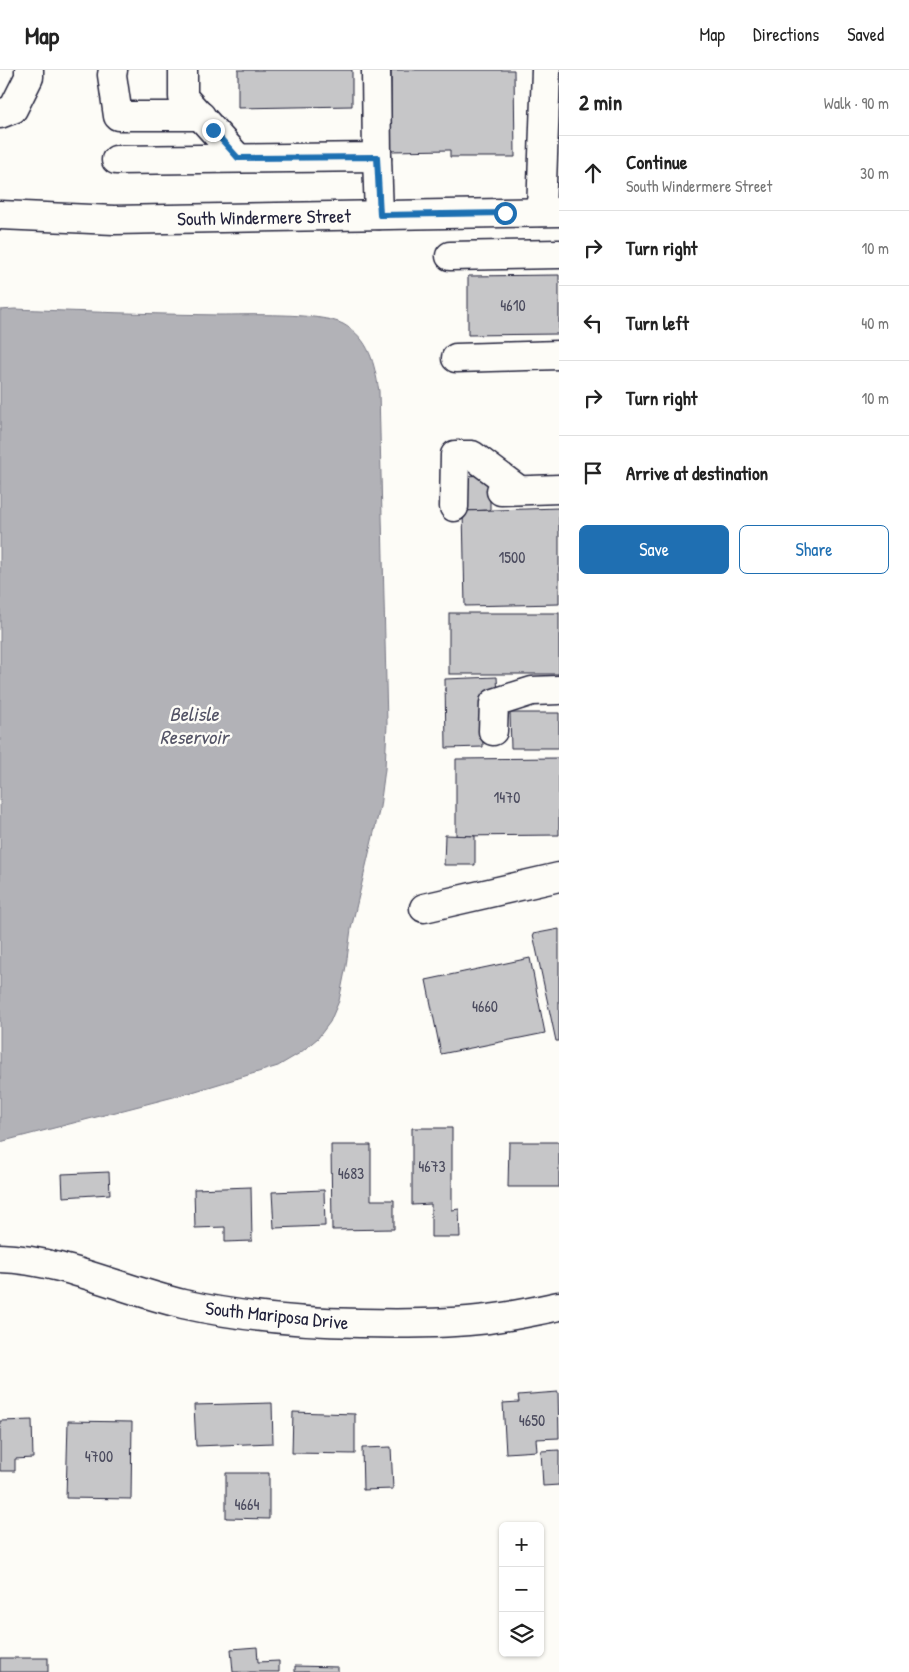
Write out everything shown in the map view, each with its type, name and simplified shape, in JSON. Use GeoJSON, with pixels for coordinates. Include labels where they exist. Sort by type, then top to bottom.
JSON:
{"type":"FeatureCollection","features":[{"type":"Feature","properties":{"kind":"street"},"geometry":{"type":"LineString","coordinates":[[0,114],[12,109],[29,77],[29,70]]}},
{"type":"Feature","properties":{"kind":"street"},"geometry":{"type":"LineString","coordinates":[[113,70],[112,76],[118,116],[201,116]]}},
{"type":"Feature","properties":{"kind":"street"},"geometry":{"type":"LineString","coordinates":[[183,70],[183,97],[238,158]]}},
{"type":"Feature","properties":{"kind":"street"},"geometry":{"type":"LineString","coordinates":[[376,70],[380,215]]}},
{"type":"Feature","properties":{"kind":"street"},"geometry":{"type":"LineString","coordinates":[[546,70],[550,212]]}},
{"type":"Feature","properties":{"kind":"street"},"geometry":{"type":"LineString","coordinates":[[116,160],[377,157]]}},
{"type":"Feature","properties":{"kind":"street","name":"South Windermere Street"},"geometry":{"type":"LineString","coordinates":[[0,215],[114,220],[550,212]]}},
{"type":"Feature","properties":{"kind":"street"},"geometry":{"type":"LineString","coordinates":[[450,256],[559,254]]}},
{"type":"Feature","properties":{"kind":"street"},"geometry":{"type":"LineString","coordinates":[[456,358],[559,355]]}},
{"type":"Feature","properties":{"kind":"street"},"geometry":{"type":"LineString","coordinates":[[454,507],[455,456],[472,456],[508,490],[559,489]]}},
{"type":"Feature","properties":{"kind":"street"},"geometry":{"type":"LineString","coordinates":[[493,731],[494,703],[532,691],[559,690]]}},
{"type":"Feature","properties":{"kind":"street"},"geometry":{"type":"LineString","coordinates":[[424,908],[559,877]]}},
{"type":"Feature","properties":{"kind":"street","name":"South Mariposa Drive"},"geometry":{"type":"LineString","coordinates":[[0,1258],[69,1270],[198,1308],[264,1318],[334,1323],[434,1323],[491,1319],[559,1306]]}},
{"type":"Feature","properties":{"kind":"water","name":"Belisle Reservoir"},"geometry":{"type":"Polygon","coordinates":[[[0,310],[301,316],[332,320],[343,324],[359,337],[365,344],[373,361],[379,391],[387,724],[385,769],[380,807],[351,929],[339,1001],[330,1022],[318,1038],[300,1053],[278,1066],[189,1093],[0,1142],[0,310]]]}},
{"type":"Feature","properties":{"kind":"building"},"geometry":{"type":"Polygon","coordinates":[[[238,70],[352,70],[352,106],[238,108],[238,70]]]}},
{"type":"Feature","properties":{"kind":"building"},"geometry":{"type":"Polygon","coordinates":[[[391,70],[514,70],[515,157],[450,157],[450,150],[391,151],[391,70]]]}},
{"type":"Feature","properties":{"kind":"building"},"geometry":{"type":"Polygon","coordinates":[[[559,275],[559,334],[468,335],[468,276],[559,275]]]}},
{"type":"Feature","properties":{"kind":"building"},"geometry":{"type":"Polygon","coordinates":[[[490,475],[490,510],[463,511],[463,476],[490,475]]]}},
{"type":"Feature","properties":{"kind":"building"},"geometry":{"type":"Polygon","coordinates":[[[559,508],[559,604],[465,606],[463,511],[559,508]]]}},
{"type":"Feature","properties":{"kind":"building"},"geometry":{"type":"Polygon","coordinates":[[[449,613],[559,613],[559,674],[449,674],[449,613]]]}},
{"type":"Feature","properties":{"kind":"building"},"geometry":{"type":"Polygon","coordinates":[[[497,677],[498,697],[482,697],[483,747],[446,748],[445,679],[497,677]]]}},
{"type":"Feature","properties":{"kind":"building"},"geometry":{"type":"Polygon","coordinates":[[[510,713],[559,713],[559,748],[511,748],[510,713]]]}},
{"type":"Feature","properties":{"kind":"building"},"geometry":{"type":"Polygon","coordinates":[[[559,758],[559,835],[456,836],[456,759],[559,758]]]}},
{"type":"Feature","properties":{"kind":"building"},"geometry":{"type":"Polygon","coordinates":[[[445,835],[475,836],[475,865],[444,865],[445,835]]]}},
{"type":"Feature","properties":{"kind":"building"},"geometry":{"type":"Polygon","coordinates":[[[559,929],[559,1041],[556,1041],[533,934],[559,929]]]}},
{"type":"Feature","properties":{"kind":"building"},"geometry":{"type":"Polygon","coordinates":[[[530,958],[545,1033],[441,1054],[426,980],[530,958]]]}},
{"type":"Feature","properties":{"kind":"building"},"geometry":{"type":"Polygon","coordinates":[[[412,1128],[452,1128],[452,1210],[459,1209],[460,1237],[431,1237],[431,1204],[412,1205],[412,1128]]]}},
{"type":"Feature","properties":{"kind":"building"},"geometry":{"type":"Polygon","coordinates":[[[509,1142],[559,1142],[559,1187],[508,1187],[509,1142]]]}},
{"type":"Feature","properties":{"kind":"building"},"geometry":{"type":"Polygon","coordinates":[[[331,1145],[371,1145],[371,1200],[394,1200],[394,1229],[332,1230],[331,1145]]]}},
{"type":"Feature","properties":{"kind":"building"},"geometry":{"type":"Polygon","coordinates":[[[109,1172],[110,1194],[63,1197],[62,1174],[109,1172]]]}},
{"type":"Feature","properties":{"kind":"building"},"geometry":{"type":"Polygon","coordinates":[[[251,1187],[252,1241],[225,1242],[225,1227],[195,1228],[194,1189],[251,1187]]]}},
{"type":"Feature","properties":{"kind":"building"},"geometry":{"type":"Polygon","coordinates":[[[324,1190],[325,1226],[274,1228],[272,1192],[324,1190]]]}},
{"type":"Feature","properties":{"kind":"building"},"geometry":{"type":"Polygon","coordinates":[[[558,1392],[559,1438],[536,1439],[537,1451],[506,1453],[503,1403],[519,1402],[518,1395],[558,1392]]]}},
{"type":"Feature","properties":{"kind":"building"},"geometry":{"type":"Polygon","coordinates":[[[272,1403],[273,1443],[196,1446],[194,1405],[272,1403]]]}},
{"type":"Feature","properties":{"kind":"building"},"geometry":{"type":"Polygon","coordinates":[[[293,1412],[355,1414],[355,1454],[292,1453],[293,1412]]]}},
{"type":"Feature","properties":{"kind":"building"},"geometry":{"type":"Polygon","coordinates":[[[32,1420],[33,1458],[15,1459],[15,1471],[0,1471],[0,1421],[32,1420]]]}},
{"type":"Feature","properties":{"kind":"building"},"geometry":{"type":"Polygon","coordinates":[[[68,1421],[132,1422],[131,1499],[66,1498],[68,1421]]]}},
{"type":"Feature","properties":{"kind":"building"},"geometry":{"type":"Polygon","coordinates":[[[391,1447],[393,1489],[363,1490],[362,1448],[391,1447]]]}},
{"type":"Feature","properties":{"kind":"building"},"geometry":{"type":"Polygon","coordinates":[[[559,1450],[559,1485],[543,1486],[541,1451],[559,1450]]]}},
{"type":"Feature","properties":{"kind":"building"},"geometry":{"type":"Polygon","coordinates":[[[226,1473],[269,1473],[269,1519],[226,1518],[226,1473]]]}},
{"type":"Feature","properties":{"kind":"building"},"geometry":{"type":"Polygon","coordinates":[[[257,1647],[258,1662],[279,1661],[279,1672],[233,1672],[231,1649],[257,1647]]]}},
{"type":"Feature","properties":{"kind":"building"},"geometry":{"type":"Polygon","coordinates":[[[0,1658],[48,1658],[48,1672],[0,1672],[0,1658]]]}},
{"type":"Feature","properties":{"kind":"building"},"geometry":{"type":"Polygon","coordinates":[[[295,1666],[338,1667],[338,1672],[295,1672],[295,1666]]]}},
{"type":"Feature","properties":{"kind":"route"},"geometry":{"type":"LineString","coordinates":[[213,130],[238,158],[377,157],[380,215],[505,213]]}}]}
